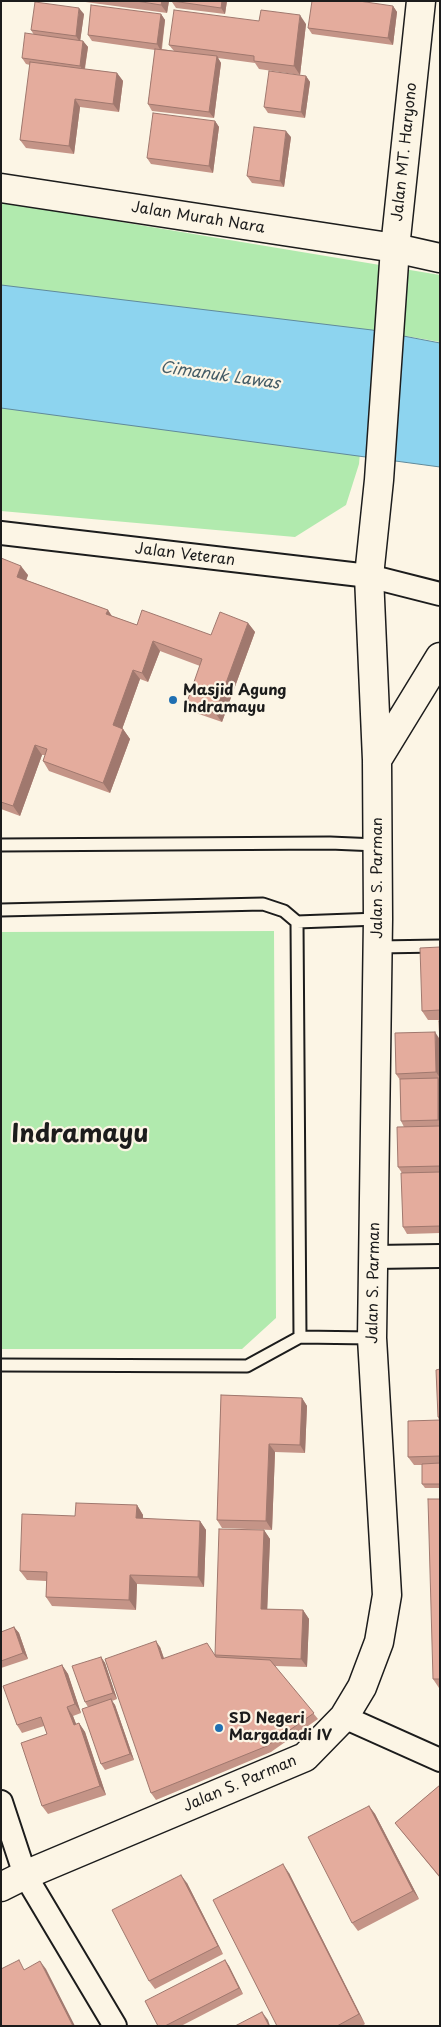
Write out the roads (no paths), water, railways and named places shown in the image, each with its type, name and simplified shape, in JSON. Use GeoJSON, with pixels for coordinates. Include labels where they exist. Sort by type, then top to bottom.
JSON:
{"type":"FeatureCollection","features":[{"type":"Feature","properties":{"kind":"main road","name":"Jalan MT. Haryono"},"geometry":{"type":"LineString","coordinates":[[379,480],[395,248],[421,1]]}},
{"type":"Feature","properties":{"kind":"main road","name":"Jalan Murah Nara"},"geometry":{"type":"LineString","coordinates":[[1,188],[395,248],[440,258]]}},
{"type":"Feature","properties":{"kind":"main road","name":"Jalan S. Parman"},"geometry":{"type":"LineString","coordinates":[[13,1881],[304,1757],[344,1718],[362,1688],[379,1642],[387,1595],[372,1338],[375,1257],[378,919],[377,760],[368,576],[379,480]]}},
{"type":"Feature","properties":{"kind":"main road"},"geometry":{"type":"LineString","coordinates":[[377,760],[440,657]]}},
{"type":"Feature","properties":{"kind":"street","name":"Jalan Veteran"},"geometry":{"type":"LineString","coordinates":[[1,533],[368,576],[440,594]]}},
{"type":"Feature","properties":{"kind":"street"},"geometry":{"type":"LineString","coordinates":[[375,1257],[440,1256]]}},
{"type":"Feature","properties":{"kind":"street"},"geometry":{"type":"LineString","coordinates":[[344,1718],[440,1760]]}},
{"type":"Feature","properties":{"kind":"street"},"geometry":{"type":"LineString","coordinates":[[1,1802],[13,1881],[115,2026]]}},
{"type":"Feature","properties":{"kind":"lane"},"geometry":{"type":"LineString","coordinates":[[1,845],[330,843],[377,845]]}},
{"type":"Feature","properties":{"kind":"lane"},"geometry":{"type":"LineString","coordinates":[[1,910],[263,904],[284,911],[297,922],[378,919]]}},
{"type":"Feature","properties":{"kind":"lane"},"geometry":{"type":"LineString","coordinates":[[297,922],[300,1337]]}},
{"type":"Feature","properties":{"kind":"lane"},"geometry":{"type":"LineString","coordinates":[[378,947],[440,946]]}},
{"type":"Feature","properties":{"kind":"lane"},"geometry":{"type":"LineString","coordinates":[[1,1365],[247,1366],[300,1337],[372,1338]]}},
{"type":"Feature","properties":{"kind":"water","name":"Cimanuk Lawas"},"geometry":{"type":"Polygon","coordinates":[[[1,285],[372,330],[440,343],[440,467],[1,408],[1,285]]]}},
{"type":"Feature","properties":{"kind":"place","name":"Masjid Agung Indramayu"},"geometry":{"type":"Point","coordinates":[173,700]}},
{"type":"Feature","properties":{"kind":"place","name":"SD Negeri Margadadi IV"},"geometry":{"type":"Point","coordinates":[219,1728]}},
{"type":"Feature","properties":{"kind":"district","name":"Indramayu"},"geometry":{"type":"Point","coordinates":[80,1135]}}]}
